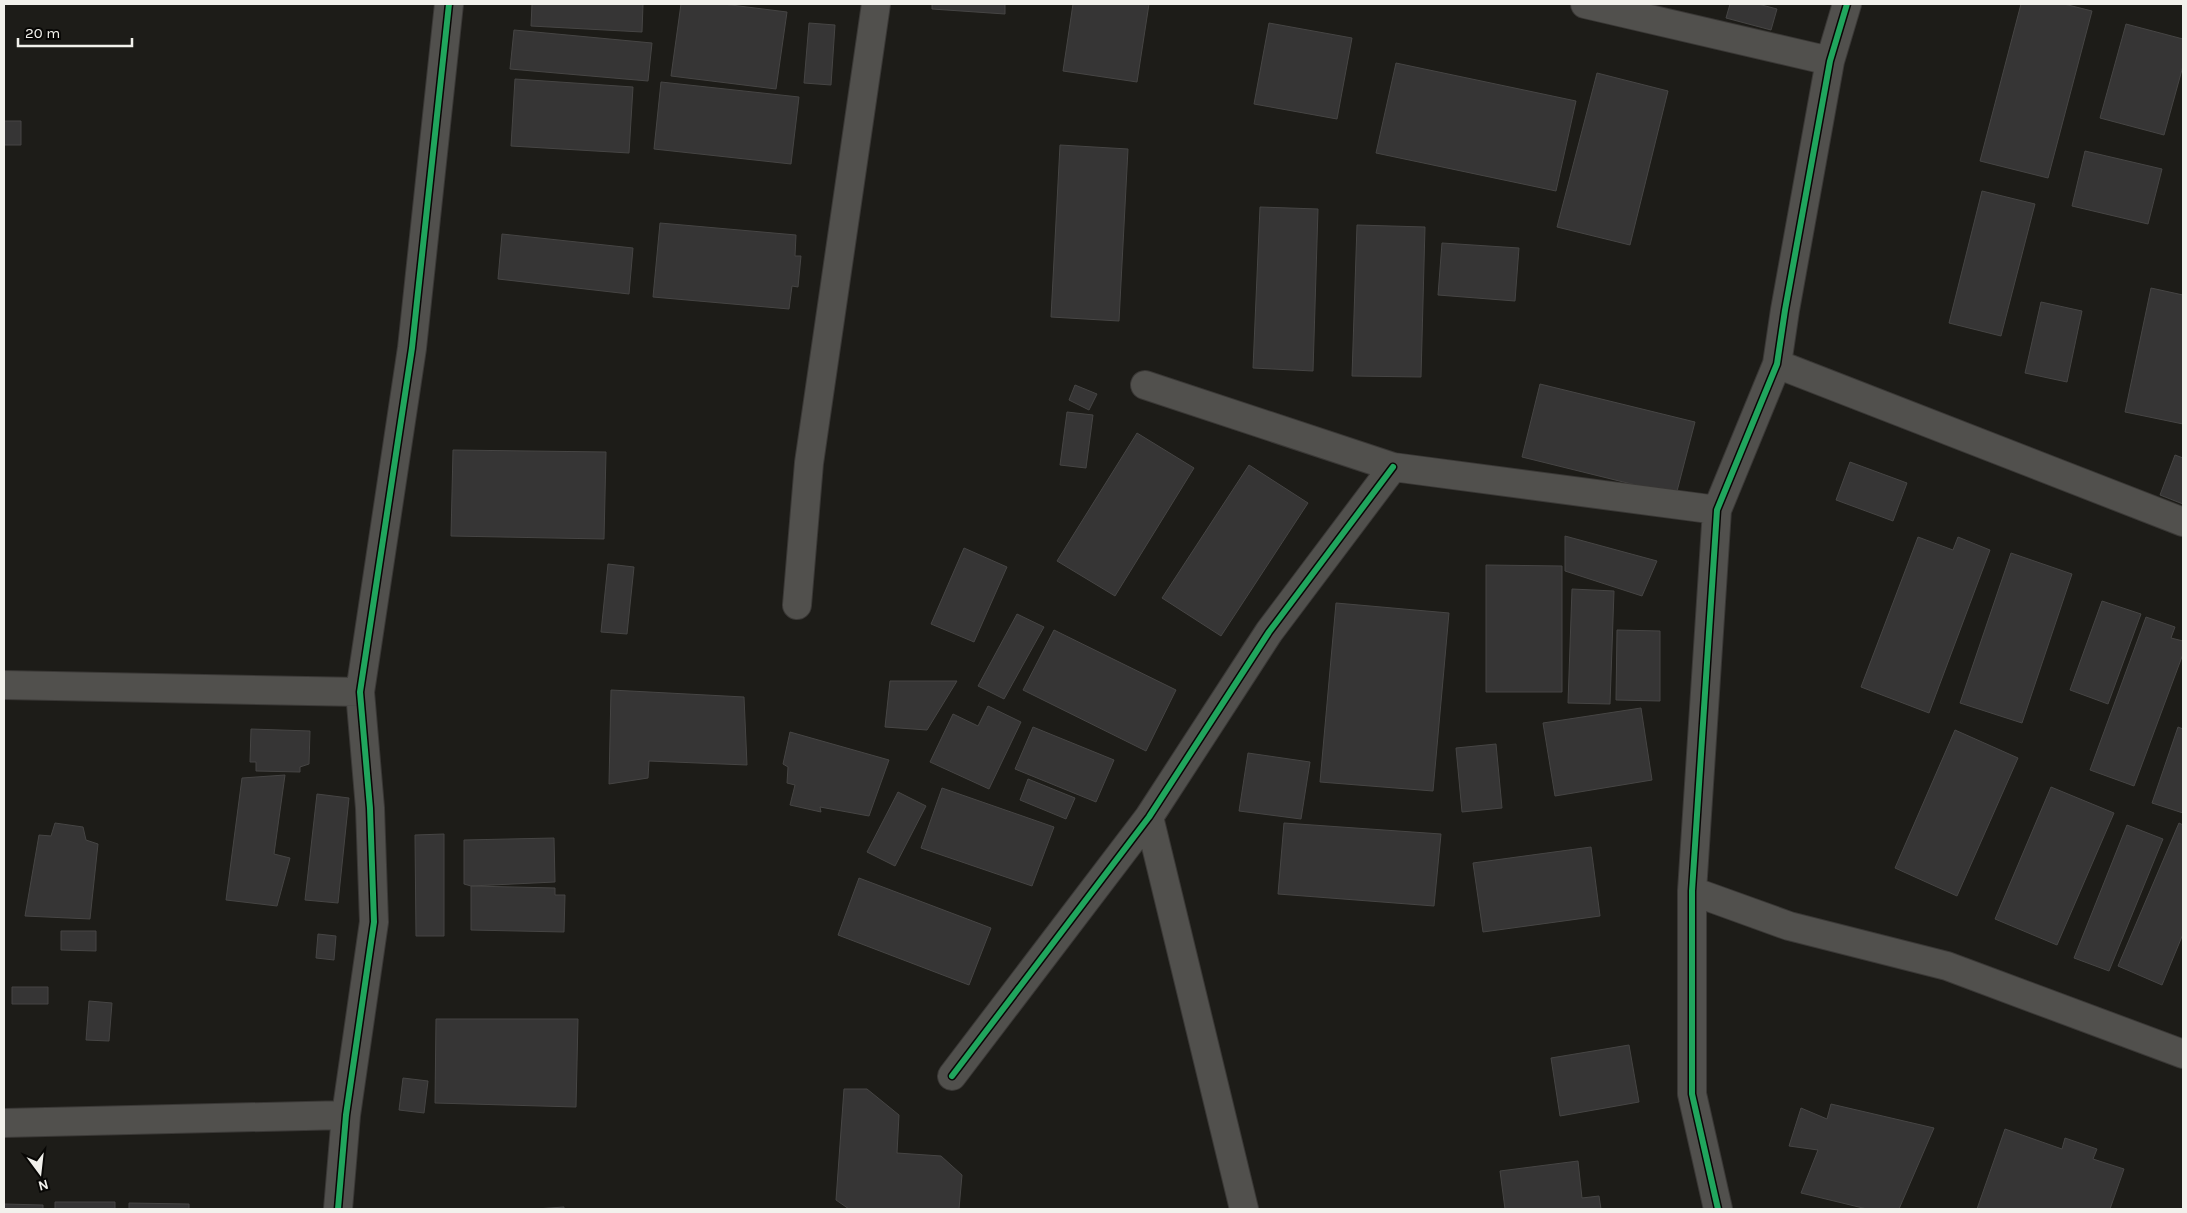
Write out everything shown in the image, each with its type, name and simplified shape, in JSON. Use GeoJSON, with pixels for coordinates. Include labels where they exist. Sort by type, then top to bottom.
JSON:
{"type":"FeatureCollection","features":[{"type":"Feature","properties":{"kind":"street"},"geometry":{"type":"LineString","coordinates":[[338,1209],[346,1116],[374,922],[370,808],[360,692],[412,348],[449,4]]}},
{"type":"Feature","properties":{"kind":"street"},"geometry":{"type":"LineString","coordinates":[[797,605],[809,463],[876,4]]}},
{"type":"Feature","properties":{"kind":"street"},"geometry":{"type":"LineString","coordinates":[[1585,4],[1830,61]]}},
{"type":"Feature","properties":{"kind":"street"},"geometry":{"type":"LineString","coordinates":[[1718,1209],[1692,1094],[1692,891],[1717,510],[1777,364],[1830,61],[1847,4]]}},
{"type":"Feature","properties":{"kind":"street"},"geometry":{"type":"LineString","coordinates":[[1777,364],[2183,522]]}},
{"type":"Feature","properties":{"kind":"street"},"geometry":{"type":"LineString","coordinates":[[1145,385],[1393,467],[1717,510]]}},
{"type":"Feature","properties":{"kind":"street"},"geometry":{"type":"LineString","coordinates":[[952,1076],[1149,817],[1270,632],[1393,467]]}},
{"type":"Feature","properties":{"kind":"street"},"geometry":{"type":"LineString","coordinates":[[4,684],[360,692]]}},
{"type":"Feature","properties":{"kind":"street"},"geometry":{"type":"LineString","coordinates":[[1149,817],[1244,1209]]}},
{"type":"Feature","properties":{"kind":"street"},"geometry":{"type":"LineString","coordinates":[[1692,891],[1789,926],[1947,966],[2183,1054]]}},
{"type":"Feature","properties":{"kind":"street"},"geometry":{"type":"LineString","coordinates":[[4,1123],[346,1116]]}},
{"type":"Feature","properties":{"kind":"building"},"geometry":{"type":"Polygon","coordinates":[[[532,4],[643,4],[642,32],[531,26],[532,4]]]}},
{"type":"Feature","properties":{"kind":"building"},"geometry":{"type":"Polygon","coordinates":[[[681,4],[723,4],[787,12],[776,89],[671,76],[681,4]]]}},
{"type":"Feature","properties":{"kind":"building"},"geometry":{"type":"Polygon","coordinates":[[[932,4],[1005,4],[1005,14],[932,9],[932,4]]]}},
{"type":"Feature","properties":{"kind":"building"},"geometry":{"type":"Polygon","coordinates":[[[1073,4],[1149,4],[1137,82],[1063,71],[1073,4]]]}},
{"type":"Feature","properties":{"kind":"building"},"geometry":{"type":"Polygon","coordinates":[[[1730,4],[1758,4],[1777,9],[1771,30],[1726,18],[1730,4]]]}},
{"type":"Feature","properties":{"kind":"building"},"geometry":{"type":"Polygon","coordinates":[[[2021,4],[2064,4],[2092,11],[2048,178],[1980,161],[2021,4]]]}},
{"type":"Feature","properties":{"kind":"building"},"geometry":{"type":"Polygon","coordinates":[[[809,23],[835,25],[831,85],[804,83],[809,23]]]}},
{"type":"Feature","properties":{"kind":"building"},"geometry":{"type":"Polygon","coordinates":[[[1269,23],[1352,38],[1337,119],[1254,104],[1269,23]]]}},
{"type":"Feature","properties":{"kind":"building"},"geometry":{"type":"Polygon","coordinates":[[[2126,24],[2183,39],[2183,66],[2164,135],[2100,118],[2126,24]]]}},
{"type":"Feature","properties":{"kind":"building"},"geometry":{"type":"Polygon","coordinates":[[[514,30],[652,43],[648,81],[510,69],[514,30]]]}},
{"type":"Feature","properties":{"kind":"building"},"geometry":{"type":"Polygon","coordinates":[[[1396,63],[1576,101],[1556,191],[1376,153],[1396,63]]]}},
{"type":"Feature","properties":{"kind":"building"},"geometry":{"type":"Polygon","coordinates":[[[1597,73],[1668,91],[1630,245],[1557,227],[1597,73]]]}},
{"type":"Feature","properties":{"kind":"building"},"geometry":{"type":"Polygon","coordinates":[[[515,79],[633,87],[629,153],[511,146],[515,79]]]}},
{"type":"Feature","properties":{"kind":"building"},"geometry":{"type":"Polygon","coordinates":[[[661,82],[799,97],[791,164],[654,149],[661,82]]]}},
{"type":"Feature","properties":{"kind":"building"},"geometry":{"type":"Polygon","coordinates":[[[4,121],[21,121],[21,145],[4,145],[4,121]]]}},
{"type":"Feature","properties":{"kind":"building"},"geometry":{"type":"Polygon","coordinates":[[[1060,145],[1128,149],[1119,321],[1051,317],[1060,145]]]}},
{"type":"Feature","properties":{"kind":"building"},"geometry":{"type":"Polygon","coordinates":[[[2085,151],[2162,169],[2148,224],[2072,206],[2085,151]]]}},
{"type":"Feature","properties":{"kind":"building"},"geometry":{"type":"Polygon","coordinates":[[[1982,191],[2035,204],[2001,336],[1949,323],[1982,191]]]}},
{"type":"Feature","properties":{"kind":"building"},"geometry":{"type":"Polygon","coordinates":[[[1260,207],[1318,209],[1313,371],[1253,368],[1260,207]]]}},
{"type":"Feature","properties":{"kind":"building"},"geometry":{"type":"Polygon","coordinates":[[[660,223],[796,235],[795,256],[801,256],[798,287],[792,286],[789,309],[653,297],[660,223]]]}},
{"type":"Feature","properties":{"kind":"building"},"geometry":{"type":"Polygon","coordinates":[[[1357,225],[1425,227],[1421,377],[1352,376],[1357,225]]]}},
{"type":"Feature","properties":{"kind":"building"},"geometry":{"type":"Polygon","coordinates":[[[502,234],[633,248],[629,294],[498,279],[502,234]]]}},
{"type":"Feature","properties":{"kind":"building"},"geometry":{"type":"Polygon","coordinates":[[[1442,243],[1519,248],[1515,301],[1438,295],[1442,243]]]}},
{"type":"Feature","properties":{"kind":"building"},"geometry":{"type":"Polygon","coordinates":[[[2151,288],[2183,295],[2183,424],[2125,412],[2151,288]]]}},
{"type":"Feature","properties":{"kind":"building"},"geometry":{"type":"Polygon","coordinates":[[[2041,302],[2082,311],[2067,382],[2025,373],[2041,302]]]}},
{"type":"Feature","properties":{"kind":"building"},"geometry":{"type":"Polygon","coordinates":[[[1540,384],[1695,422],[1676,495],[1522,457],[1540,384]]]}},
{"type":"Feature","properties":{"kind":"building"},"geometry":{"type":"Polygon","coordinates":[[[1075,385],[1097,394],[1089,410],[1069,400],[1075,385]]]}},
{"type":"Feature","properties":{"kind":"building"},"geometry":{"type":"Polygon","coordinates":[[[1067,412],[1093,415],[1086,468],[1060,465],[1067,412]]]}},
{"type":"Feature","properties":{"kind":"building"},"geometry":{"type":"Polygon","coordinates":[[[1137,433],[1194,468],[1115,596],[1057,561],[1137,433]]]}},
{"type":"Feature","properties":{"kind":"building"},"geometry":{"type":"Polygon","coordinates":[[[453,450],[606,452],[604,539],[451,536],[453,450]]]}},
{"type":"Feature","properties":{"kind":"building"},"geometry":{"type":"Polygon","coordinates":[[[2175,455],[2183,458],[2183,504],[2160,495],[2175,455]]]}},
{"type":"Feature","properties":{"kind":"building"},"geometry":{"type":"Polygon","coordinates":[[[1850,462],[1907,483],[1893,521],[1836,500],[1850,462]]]}},
{"type":"Feature","properties":{"kind":"building"},"geometry":{"type":"Polygon","coordinates":[[[1249,465],[1308,503],[1221,636],[1162,598],[1249,465]]]}},
{"type":"Feature","properties":{"kind":"building"},"geometry":{"type":"Polygon","coordinates":[[[1565,536],[1657,561],[1642,596],[1565,571],[1565,536]]]}},
{"type":"Feature","properties":{"kind":"building"},"geometry":{"type":"Polygon","coordinates":[[[1918,537],[1953,550],[1958,537],[1990,550],[1929,713],[1861,687],[1918,537]]]}},
{"type":"Feature","properties":{"kind":"building"},"geometry":{"type":"Polygon","coordinates":[[[964,548],[1007,567],[974,642],[931,624],[964,548]]]}},
{"type":"Feature","properties":{"kind":"building"},"geometry":{"type":"Polygon","coordinates":[[[2011,553],[2072,574],[2022,723],[1960,703],[2011,553]]]}},
{"type":"Feature","properties":{"kind":"building"},"geometry":{"type":"Polygon","coordinates":[[[608,564],[634,567],[627,634],[601,632],[608,564]]]}},
{"type":"Feature","properties":{"kind":"building"},"geometry":{"type":"Polygon","coordinates":[[[1486,565],[1562,566],[1562,692],[1486,692],[1486,565]]]}},
{"type":"Feature","properties":{"kind":"building"},"geometry":{"type":"Polygon","coordinates":[[[1572,589],[1614,591],[1610,704],[1568,703],[1572,589]]]}},
{"type":"Feature","properties":{"kind":"building"},"geometry":{"type":"Polygon","coordinates":[[[2102,601],[2141,614],[2108,704],[2070,690],[2102,601]]]}},
{"type":"Feature","properties":{"kind":"building"},"geometry":{"type":"Polygon","coordinates":[[[1336,603],[1449,613],[1433,791],[1320,782],[1336,603]]]}},
{"type":"Feature","properties":{"kind":"building"},"geometry":{"type":"Polygon","coordinates":[[[1017,614],[1044,627],[1004,699],[978,686],[1017,614]]]}},
{"type":"Feature","properties":{"kind":"building"},"geometry":{"type":"Polygon","coordinates":[[[2146,617],[2175,627],[2171,638],[2183,641],[2183,654],[2134,786],[2090,770],[2146,617]]]}},
{"type":"Feature","properties":{"kind":"building"},"geometry":{"type":"Polygon","coordinates":[[[1054,630],[1176,690],[1146,751],[1023,690],[1054,630]]]}},
{"type":"Feature","properties":{"kind":"building"},"geometry":{"type":"Polygon","coordinates":[[[1617,630],[1660,631],[1660,701],[1616,700],[1617,630]]]}},
{"type":"Feature","properties":{"kind":"building"},"geometry":{"type":"Polygon","coordinates":[[[890,681],[957,681],[927,730],[885,727],[890,681]]]}},
{"type":"Feature","properties":{"kind":"building"},"geometry":{"type":"Polygon","coordinates":[[[611,690],[744,697],[747,765],[649,761],[648,778],[609,784],[611,690]]]}},
{"type":"Feature","properties":{"kind":"building"},"geometry":{"type":"Polygon","coordinates":[[[988,706],[1021,722],[989,789],[930,762],[953,714],[978,726],[988,706]]]}},
{"type":"Feature","properties":{"kind":"building"},"geometry":{"type":"Polygon","coordinates":[[[1641,708],[1652,780],[1555,796],[1543,723],[1641,708]]]}},
{"type":"Feature","properties":{"kind":"building"},"geometry":{"type":"Polygon","coordinates":[[[1033,727],[1114,760],[1096,802],[1015,769],[1033,727]]]}},
{"type":"Feature","properties":{"kind":"building"},"geometry":{"type":"Polygon","coordinates":[[[2178,727],[2183,729],[2183,813],[2152,803],[2178,727]]]}},
{"type":"Feature","properties":{"kind":"building"},"geometry":{"type":"Polygon","coordinates":[[[251,729],[310,731],[309,764],[300,767],[300,772],[256,771],[256,762],[250,762],[251,729]]]}},
{"type":"Feature","properties":{"kind":"building"},"geometry":{"type":"Polygon","coordinates":[[[1955,730],[2018,758],[1957,896],[1895,868],[1955,730]]]}},
{"type":"Feature","properties":{"kind":"building"},"geometry":{"type":"Polygon","coordinates":[[[790,732],[889,760],[869,816],[820,807],[821,812],[790,805],[795,785],[787,783],[788,767],[783,764],[790,732]]]}},
{"type":"Feature","properties":{"kind":"building"},"geometry":{"type":"Polygon","coordinates":[[[1496,744],[1502,808],[1462,812],[1456,748],[1496,744]]]}},
{"type":"Feature","properties":{"kind":"building"},"geometry":{"type":"Polygon","coordinates":[[[1248,753],[1310,762],[1301,819],[1239,811],[1248,753]]]}},
{"type":"Feature","properties":{"kind":"building"},"geometry":{"type":"Polygon","coordinates":[[[285,775],[274,854],[290,858],[277,906],[226,900],[242,778],[285,775]]]}},
{"type":"Feature","properties":{"kind":"building"},"geometry":{"type":"Polygon","coordinates":[[[1028,779],[1075,798],[1066,819],[1020,800],[1028,779]]]}},
{"type":"Feature","properties":{"kind":"building"},"geometry":{"type":"Polygon","coordinates":[[[2051,787],[2114,813],[2057,945],[1995,919],[2051,787]]]}},
{"type":"Feature","properties":{"kind":"building"},"geometry":{"type":"Polygon","coordinates":[[[942,788],[1054,827],[1032,886],[921,848],[942,788]]]}},
{"type":"Feature","properties":{"kind":"building"},"geometry":{"type":"Polygon","coordinates":[[[898,792],[926,806],[895,866],[867,852],[898,792]]]}},
{"type":"Feature","properties":{"kind":"building"},"geometry":{"type":"Polygon","coordinates":[[[317,794],[349,798],[338,903],[305,900],[317,794]]]}},
{"type":"Feature","properties":{"kind":"building"},"geometry":{"type":"Polygon","coordinates":[[[55,823],[83,827],[86,840],[98,844],[90,919],[25,916],[39,835],[51,836],[55,823]]]}},
{"type":"Feature","properties":{"kind":"building"},"geometry":{"type":"Polygon","coordinates":[[[1284,823],[1441,834],[1434,906],[1278,894],[1284,823]]]}},
{"type":"Feature","properties":{"kind":"building"},"geometry":{"type":"Polygon","coordinates":[[[2179,823],[2183,825],[2183,934],[2162,985],[2118,966],[2179,823]]]}},
{"type":"Feature","properties":{"kind":"building"},"geometry":{"type":"Polygon","coordinates":[[[2127,825],[2163,839],[2109,971],[2074,958],[2127,825]]]}},
{"type":"Feature","properties":{"kind":"building"},"geometry":{"type":"Polygon","coordinates":[[[444,834],[444,936],[416,936],[415,835],[444,834]]]}},
{"type":"Feature","properties":{"kind":"building"},"geometry":{"type":"Polygon","coordinates":[[[554,838],[555,882],[471,886],[464,884],[464,840],[554,838]]]}},
{"type":"Feature","properties":{"kind":"building"},"geometry":{"type":"Polygon","coordinates":[[[1591,847],[1600,916],[1483,932],[1473,863],[1591,847]]]}},
{"type":"Feature","properties":{"kind":"building"},"geometry":{"type":"Polygon","coordinates":[[[859,878],[991,928],[969,985],[838,935],[859,878]]]}},
{"type":"Feature","properties":{"kind":"building"},"geometry":{"type":"Polygon","coordinates":[[[471,886],[555,888],[555,895],[565,895],[564,932],[471,930],[471,886]]]}},
{"type":"Feature","properties":{"kind":"building"},"geometry":{"type":"Polygon","coordinates":[[[61,931],[96,931],[96,951],[61,950],[61,931]]]}},
{"type":"Feature","properties":{"kind":"building"},"geometry":{"type":"Polygon","coordinates":[[[318,934],[336,936],[334,960],[316,958],[318,934]]]}},
{"type":"Feature","properties":{"kind":"building"},"geometry":{"type":"Polygon","coordinates":[[[12,987],[48,987],[48,1004],[12,1004],[12,987]]]}},
{"type":"Feature","properties":{"kind":"building"},"geometry":{"type":"Polygon","coordinates":[[[89,1001],[112,1003],[109,1041],[86,1040],[89,1001]]]}},
{"type":"Feature","properties":{"kind":"building"},"geometry":{"type":"Polygon","coordinates":[[[436,1019],[578,1019],[576,1107],[435,1103],[436,1019]]]}},
{"type":"Feature","properties":{"kind":"building"},"geometry":{"type":"Polygon","coordinates":[[[1629,1045],[1639,1102],[1560,1116],[1551,1058],[1629,1045]]]}},
{"type":"Feature","properties":{"kind":"building"},"geometry":{"type":"Polygon","coordinates":[[[403,1078],[428,1081],[424,1113],[399,1110],[403,1078]]]}},
{"type":"Feature","properties":{"kind":"building"},"geometry":{"type":"Polygon","coordinates":[[[844,1089],[867,1089],[899,1115],[897,1153],[941,1156],[962,1175],[959,1209],[849,1209],[836,1200],[844,1089]]]}},
{"type":"Feature","properties":{"kind":"building"},"geometry":{"type":"Polygon","coordinates":[[[1831,1104],[1934,1128],[1899,1209],[1867,1209],[1801,1193],[1818,1150],[1789,1146],[1801,1108],[1827,1119],[1831,1104]]]}},
{"type":"Feature","properties":{"kind":"building"},"geometry":{"type":"Polygon","coordinates":[[[2005,1129],[2062,1149],[2065,1138],[2097,1149],[2093,1159],[2124,1169],[2110,1209],[1977,1209],[2005,1129]]]}},
{"type":"Feature","properties":{"kind":"building"},"geometry":{"type":"Polygon","coordinates":[[[1578,1161],[1582,1198],[1599,1196],[1601,1209],[1505,1209],[1500,1171],[1578,1161]]]}},
{"type":"Feature","properties":{"kind":"building"},"geometry":{"type":"Polygon","coordinates":[[[55,1202],[115,1202],[115,1209],[55,1209],[55,1202]]]}},
{"type":"Feature","properties":{"kind":"building"},"geometry":{"type":"Polygon","coordinates":[[[129,1203],[189,1204],[189,1209],[129,1209],[129,1203]]]}},
{"type":"Feature","properties":{"kind":"building"},"geometry":{"type":"Polygon","coordinates":[[[4,1204],[43,1205],[43,1209],[4,1209],[4,1204]]]}},
{"type":"Feature","properties":{"kind":"building"},"geometry":{"type":"Polygon","coordinates":[[[564,1207],[564,1209],[536,1209],[564,1207]]]}},
{"type":"Feature","properties":{"kind":"cycle path"},"geometry":{"type":"LineString","coordinates":[[338,1209],[346,1115],[374,922],[370,808],[360,692],[412,348],[449,4]]}},
{"type":"Feature","properties":{"kind":"cycle path"},"geometry":{"type":"LineString","coordinates":[[1718,1209],[1692,1094],[1692,891],[1717,510],[1777,364],[1830,61],[1847,4]]}},
{"type":"Feature","properties":{"kind":"cycle path"},"geometry":{"type":"LineString","coordinates":[[952,1076],[1149,817],[1269,632],[1393,467]]}}]}
